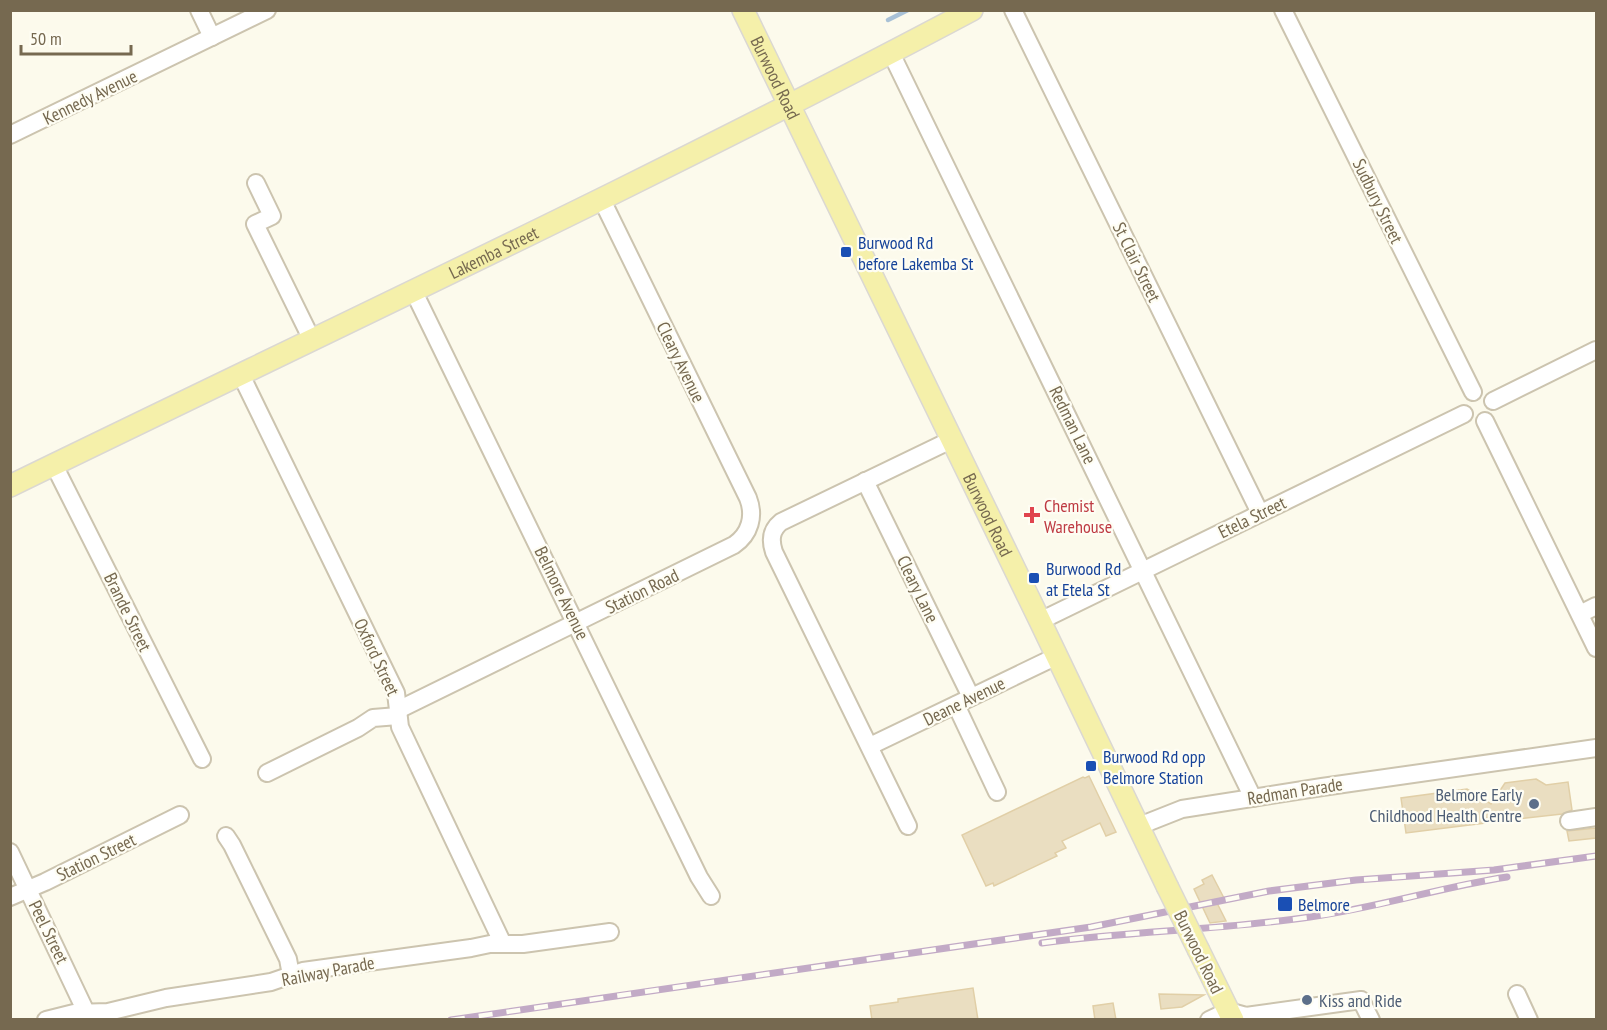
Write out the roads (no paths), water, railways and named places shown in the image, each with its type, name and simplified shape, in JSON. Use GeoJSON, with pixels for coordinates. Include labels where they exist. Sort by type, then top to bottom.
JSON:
{"type":"FeatureCollection","features":[{"type":"Feature","properties":{"kind":"main road","name":"Burwood Road"},"geometry":{"type":"LineString","coordinates":[[743,10],[1231,1015]]}},
{"type":"Feature","properties":{"kind":"main road","name":"Lakemba Street"},"geometry":{"type":"LineString","coordinates":[[10,486],[789,105],[970,11]]}},
{"type":"Feature","properties":{"kind":"street"},"geometry":{"type":"LineString","coordinates":[[199,10],[212,38]]}},
{"type":"Feature","properties":{"kind":"street","name":"Kennedy Avenue"},"geometry":{"type":"LineString","coordinates":[[10,135],[267,10]]}},
{"type":"Feature","properties":{"kind":"street","name":"St Clair Street"},"geometry":{"type":"LineString","coordinates":[[1013,10],[1260,513]]}},
{"type":"Feature","properties":{"kind":"street","name":"Sudbury Street"},"geometry":{"type":"LineString","coordinates":[[1283,10],[1473,392]]}},
{"type":"Feature","properties":{"kind":"street","name":"Redman Lane"},"geometry":{"type":"LineString","coordinates":[[891,53],[1253,798]]}},
{"type":"Feature","properties":{"kind":"street"},"geometry":{"type":"LineString","coordinates":[[256,183],[272,216],[255,224],[312,339]]}},
{"type":"Feature","properties":{"kind":"street","name":"Cleary Avenue"},"geometry":{"type":"LineString","coordinates":[[601,198],[748,498],[752,509],[749,527]]}},
{"type":"Feature","properties":{"kind":"street","name":"Belmore Avenue"},"geometry":{"type":"LineString","coordinates":[[413,290],[699,877],[711,896]]}},
{"type":"Feature","properties":{"kind":"street"},"geometry":{"type":"LineString","coordinates":[[1493,401],[1596,350]]}},
{"type":"Feature","properties":{"kind":"street","name":"Oxford Street"},"geometry":{"type":"LineString","coordinates":[[241,375],[396,693],[400,728],[502,942]]}},
{"type":"Feature","properties":{"kind":"street"},"geometry":{"type":"LineString","coordinates":[[1473,392],[1487,394],[1493,401],[1494,411],[1485,421],[1471,421],[1464,414],[1462,409],[1465,399],[1473,392]]}},
{"type":"Feature","properties":{"kind":"street","name":"Etela Street"},"geometry":{"type":"LineString","coordinates":[[1040,621],[1464,414]]}},
{"type":"Feature","properties":{"kind":"street"},"geometry":{"type":"LineString","coordinates":[[1485,421],[1596,648]]}},
{"type":"Feature","properties":{"kind":"street"},"geometry":{"type":"LineString","coordinates":[[908,826],[774,552],[772,534],[781,522],[951,440]]}},
{"type":"Feature","properties":{"kind":"street","name":"Brande Street"},"geometry":{"type":"LineString","coordinates":[[54,465],[202,759]]}},
{"type":"Feature","properties":{"kind":"street","name":"Cleary Lane"},"geometry":{"type":"LineString","coordinates":[[866,481],[971,697]]}},
{"type":"Feature","properties":{"kind":"street","name":"Station Road"},"geometry":{"type":"LineString","coordinates":[[267,773],[358,728],[373,718],[398,713],[734,545],[745,537],[749,527]]}},
{"type":"Feature","properties":{"kind":"street"},"geometry":{"type":"LineString","coordinates":[[1580,614],[1596,606]]}},
{"type":"Feature","properties":{"kind":"street","name":"Deane Avenue"},"geometry":{"type":"LineString","coordinates":[[870,746],[1057,656]]}},
{"type":"Feature","properties":{"kind":"street"},"geometry":{"type":"LineString","coordinates":[[956,705],[997,792]]}},
{"type":"Feature","properties":{"kind":"street","name":"Redman Parade"},"geometry":{"type":"LineString","coordinates":[[1139,826],[1182,809],[1596,748]]}},
{"type":"Feature","properties":{"kind":"street","name":"Station Street"},"geometry":{"type":"LineString","coordinates":[[10,897],[180,815]]}},
{"type":"Feature","properties":{"kind":"street"},"geometry":{"type":"LineString","coordinates":[[1569,821],[1596,817]]}},
{"type":"Feature","properties":{"kind":"street"},"geometry":{"type":"LineString","coordinates":[[226,836],[288,959],[291,975]]}},
{"type":"Feature","properties":{"kind":"street","name":"Peel Street"},"geometry":{"type":"LineString","coordinates":[[10,852],[86,1012]]}},
{"type":"Feature","properties":{"kind":"street","name":"Railway Parade"},"geometry":{"type":"LineString","coordinates":[[46,1020],[74,1012],[108,1012],[166,998],[271,982],[316,969],[502,942],[523,944],[610,932]]}},
{"type":"Feature","properties":{"kind":"street"},"geometry":{"type":"LineString","coordinates":[[1517,994],[1529,1020]]}},
{"type":"Feature","properties":{"kind":"street"},"geometry":{"type":"LineString","coordinates":[[1209,1020],[1231,1015],[1246,1016],[1361,1000],[1371,1020]]}},
{"type":"Feature","properties":{"kind":"waterway"},"geometry":{"type":"LineString","coordinates":[[888,20],[908,10]]}},
{"type":"Feature","properties":{"kind":"railway"},"geometry":{"type":"LineString","coordinates":[[451,1020],[1091,927],[1269,891],[1356,880],[1494,870],[1596,856]]}},
{"type":"Feature","properties":{"kind":"railway"},"geometry":{"type":"LineString","coordinates":[[1042,943],[1310,917],[1507,877]]}},
{"type":"Feature","properties":{"kind":"place","name":"Burwood Rd before Lakemba St"},"geometry":{"type":"Point","coordinates":[846,252]}},
{"type":"Feature","properties":{"kind":"place","name":"Chemist Warehouse"},"geometry":{"type":"Point","coordinates":[1032,515]}},
{"type":"Feature","properties":{"kind":"place","name":"Burwood Rd at Etela St"},"geometry":{"type":"Point","coordinates":[1034,578]}},
{"type":"Feature","properties":{"kind":"place","name":"Burwood Rd opp Belmore Station"},"geometry":{"type":"Point","coordinates":[1091,766]}},
{"type":"Feature","properties":{"kind":"place","name":"Belmore Early Childhood Health Centre"},"geometry":{"type":"Point","coordinates":[1534,804]}},
{"type":"Feature","properties":{"kind":"place","name":"Belmore"},"geometry":{"type":"Point","coordinates":[1285,904]}},
{"type":"Feature","properties":{"kind":"place","name":"Kiss and Ride"},"geometry":{"type":"Point","coordinates":[1307,1000]}}]}
